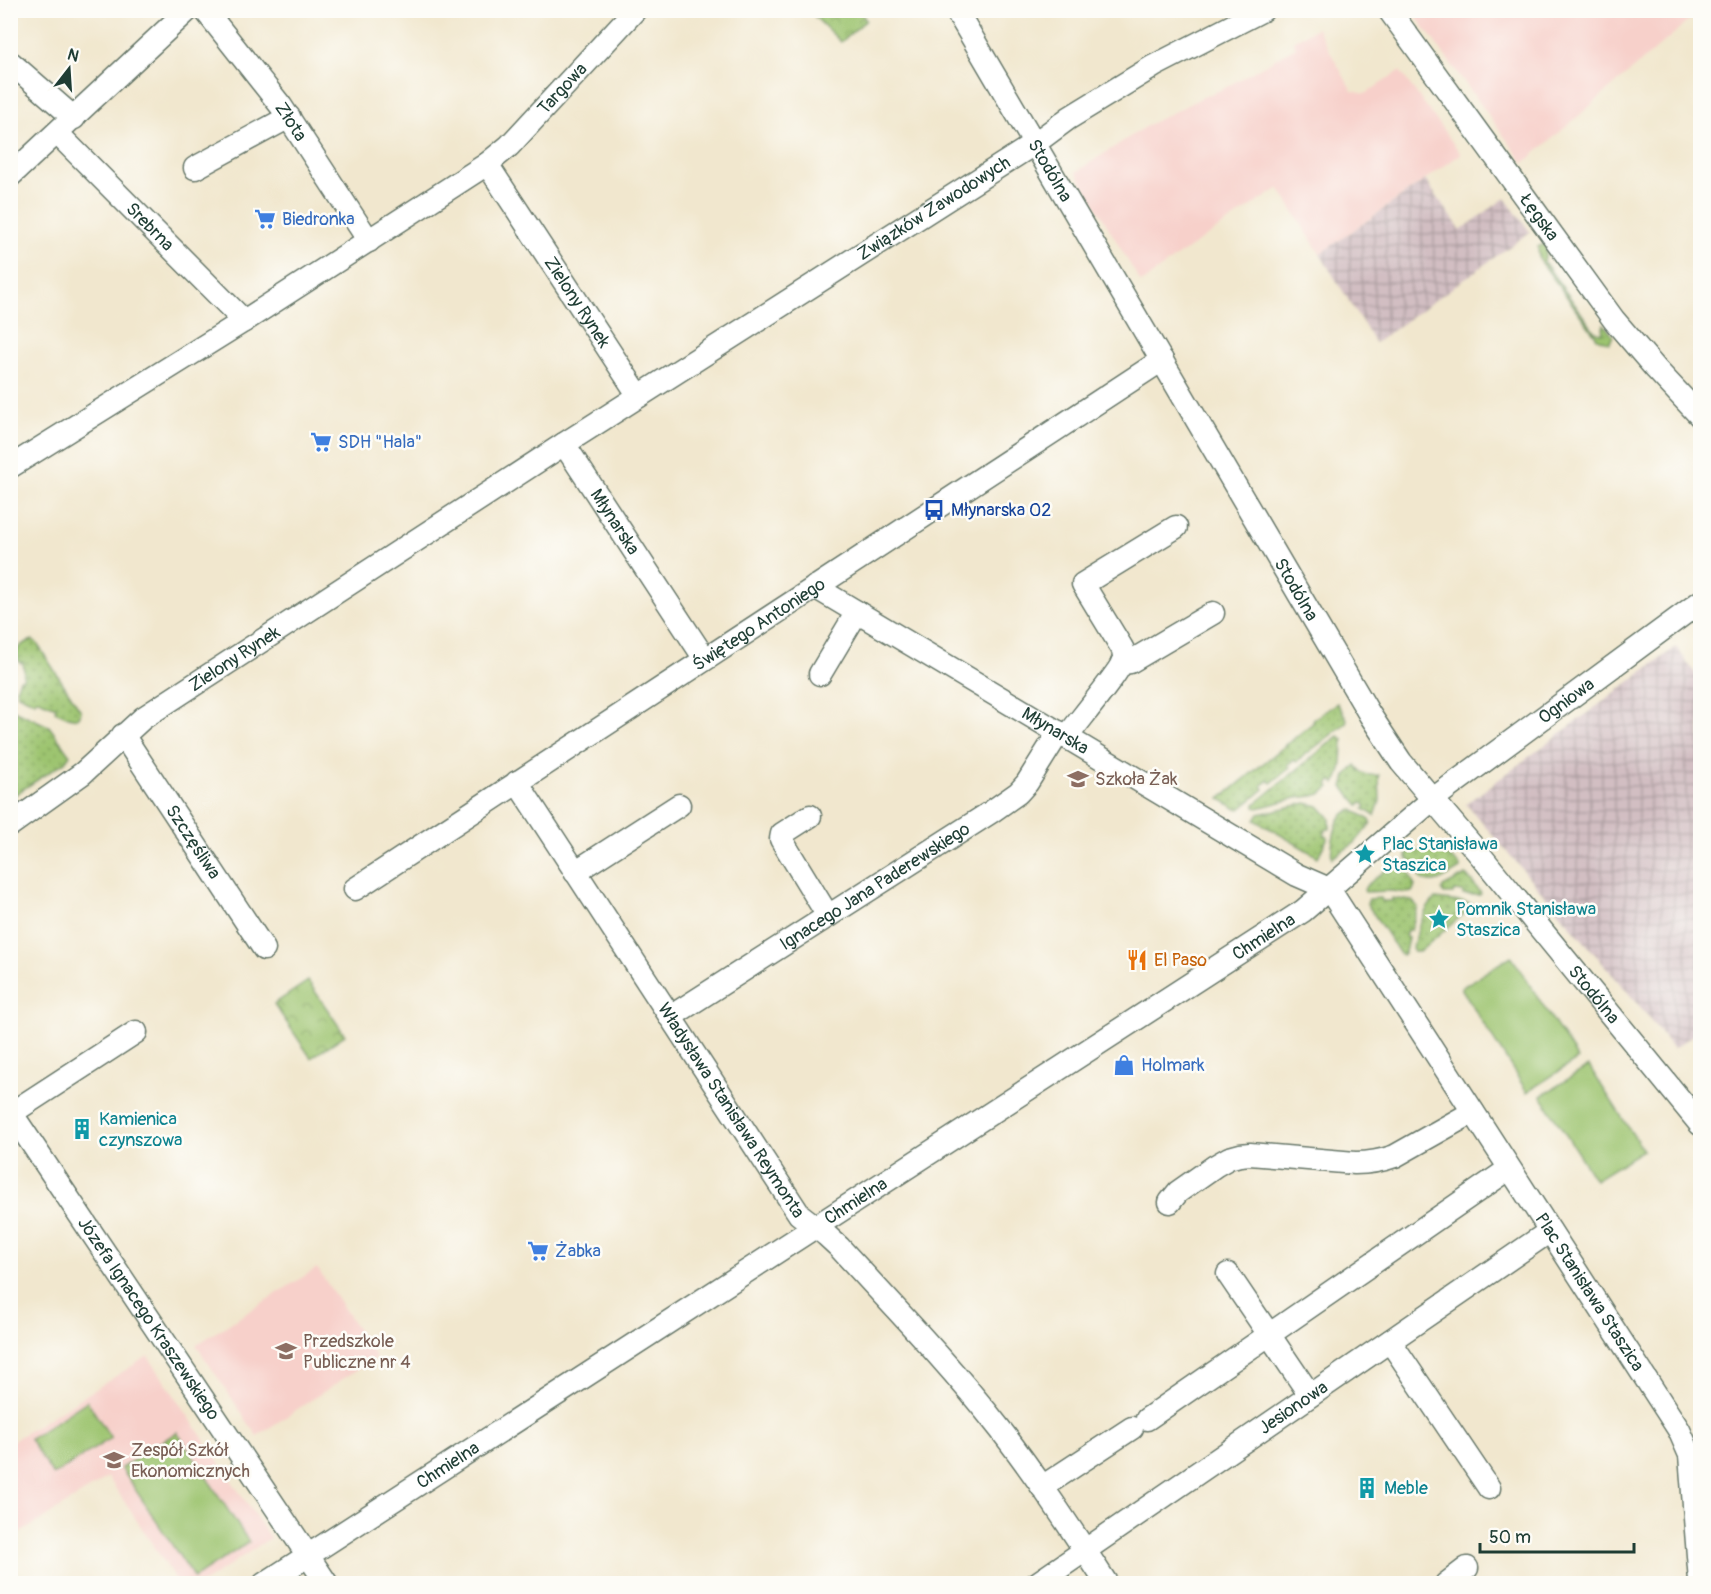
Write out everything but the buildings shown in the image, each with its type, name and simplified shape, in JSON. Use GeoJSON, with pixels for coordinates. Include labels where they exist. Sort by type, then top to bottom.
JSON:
{"type":"FeatureCollection","features":[{"type":"Feature","properties":{"kind":"street"},"geometry":{"type":"LineString","coordinates":[[10,177],[188,10]]}},
{"type":"Feature","properties":{"kind":"street","name":"Złota"},"geometry":{"type":"LineString","coordinates":[[205,10],[269,88],[369,241]]}},
{"type":"Feature","properties":{"kind":"street","name":"Targowa"},"geometry":{"type":"LineString","coordinates":[[487,164],[509,146],[635,10]]}},
{"type":"Feature","properties":{"kind":"street","name":"Stodólna"},"geometry":{"type":"LineString","coordinates":[[956,10],[1370,715],[1401,762],[1701,1124]]}},
{"type":"Feature","properties":{"kind":"street","name":"Związków Zawodowych"},"geometry":{"type":"LineString","coordinates":[[639,396],[1034,144],[1069,118],[1154,66],[1263,10]]}},
{"type":"Feature","properties":{"kind":"street","name":"Łęgska"},"geometry":{"type":"LineString","coordinates":[[1389,10],[1614,320],[1701,416]]}},
{"type":"Feature","properties":{"kind":"street"},"geometry":{"type":"LineString","coordinates":[[11,63],[74,118]]}},
{"type":"Feature","properties":{"kind":"street"},"geometry":{"type":"LineString","coordinates":[[195,168],[289,117]]}},
{"type":"Feature","properties":{"kind":"street","name":"Srebrna"},"geometry":{"type":"LineString","coordinates":[[57,133],[244,321]]}},
{"type":"Feature","properties":{"kind":"street"},"geometry":{"type":"LineString","coordinates":[[10,467],[244,321],[487,164]]}},
{"type":"Feature","properties":{"kind":"street","name":"Zielony Rynek"},"geometry":{"type":"LineString","coordinates":[[10,825],[83,773],[123,735],[152,712],[639,396],[487,164]]}},
{"type":"Feature","properties":{"kind":"street","name":"Świętego Antoniego"},"geometry":{"type":"LineString","coordinates":[[355,889],[1162,360]]}},
{"type":"Feature","properties":{"kind":"street","name":"Młynarska"},"geometry":{"type":"LineString","coordinates":[[564,444],[705,659]]}},
{"type":"Feature","properties":{"kind":"street"},"geometry":{"type":"LineString","coordinates":[[1176,526],[1083,584],[1122,648],[1124,656],[1122,663],[1130,662],[1212,613]]}},
{"type":"Feature","properties":{"kind":"street","name":"Młynarska"},"geometry":{"type":"LineString","coordinates":[[815,587],[1297,875],[1329,890]]}},
{"type":"Feature","properties":{"kind":"street","name":"Ogniowa"},"geometry":{"type":"LineString","coordinates":[[1433,799],[1701,602]]}},
{"type":"Feature","properties":{"kind":"street"},"geometry":{"type":"LineString","coordinates":[[820,674],[857,612]]}},
{"type":"Feature","properties":{"kind":"street","name":"Ignacego Jana Paderewskiego"},"geometry":{"type":"LineString","coordinates":[[670,1017],[1018,793],[1122,663]]}},
{"type":"Feature","properties":{"kind":"street","name":"Szczęśliwa"},"geometry":{"type":"LineString","coordinates":[[123,735],[264,949]]}},
{"type":"Feature","properties":{"kind":"street","name":"Władysława Stanisława Reymonta"},"geometry":{"type":"LineString","coordinates":[[517,782],[799,1214],[839,1247],[940,1358],[1002,1431],[1107,1584]]}},
{"type":"Feature","properties":{"kind":"street","name":"Chmielna"},"geometry":{"type":"LineString","coordinates":[[264,1584],[1303,911],[1433,799]]}},
{"type":"Feature","properties":{"kind":"street"},"geometry":{"type":"LineString","coordinates":[[574,872],[679,805]]}},
{"type":"Feature","properties":{"kind":"street"},"geometry":{"type":"LineString","coordinates":[[810,816],[782,834],[781,839],[828,916]]}},
{"type":"Feature","properties":{"kind":"street","name":"Plac Stanisława Staszica"},"geometry":{"type":"LineString","coordinates":[[1329,890],[1663,1402],[1679,1430],[1690,1455],[1701,1581]]}},
{"type":"Feature","properties":{"kind":"street"},"geometry":{"type":"LineString","coordinates":[[11,1114],[136,1032]]}},
{"type":"Feature","properties":{"kind":"street"},"geometry":{"type":"LineString","coordinates":[[1170,1202],[1178,1192],[1229,1158],[1250,1154],[1370,1163],[1382,1161],[1473,1112]]}},
{"type":"Feature","properties":{"kind":"street","name":"Józefa Ignacego Kraszewskiego"},"geometry":{"type":"LineString","coordinates":[[11,1114],[327,1584]]}},
{"type":"Feature","properties":{"kind":"street"},"geometry":{"type":"LineString","coordinates":[[1042,1487],[1270,1335],[1509,1169]]}},
{"type":"Feature","properties":{"kind":"street","name":"Jesionowa"},"geometry":{"type":"LineString","coordinates":[[1036,1584],[1550,1231]]}},
{"type":"Feature","properties":{"kind":"street"},"geometry":{"type":"LineString","coordinates":[[1228,1274],[1310,1395]]}},
{"type":"Feature","properties":{"kind":"street"},"geometry":{"type":"LineString","coordinates":[[1390,1341],[1489,1488]]}},
{"type":"Feature","properties":{"kind":"street"},"geometry":{"type":"LineString","coordinates":[[1446,1584],[1467,1568]]}},
{"type":"Feature","properties":{"kind":"shaded area"},"geometry":{"type":"Polygon","coordinates":[[[1412,11],[1700,11],[1524,163],[1412,11]]]}},
{"type":"Feature","properties":{"kind":"shaded area"},"geometry":{"type":"Polygon","coordinates":[[[1317,28],[1352,91],[1365,94],[1400,71],[1461,154],[1320,254],[1279,188],[1141,283],[1076,172],[1148,125],[1223,89],[1296,47],[1293,41],[1317,28]]]}},
{"type":"Feature","properties":{"kind":"shaded area"},"geometry":{"type":"Polygon","coordinates":[[[1425,180],[1461,230],[1505,198],[1530,232],[1375,343],[1320,254],[1425,180]]]}},
{"type":"Feature","properties":{"kind":"shaded area"},"geometry":{"type":"Polygon","coordinates":[[[1676,647],[1700,680],[1700,1030],[1673,1049],[1643,1010],[1466,804],[1676,647]]]}},
{"type":"Feature","properties":{"kind":"shaded area","name":"Przedszkole Publiczne nr 4"},"geometry":{"type":"Polygon","coordinates":[[[317,1268],[376,1357],[257,1436],[196,1345],[317,1268]]]}},
{"type":"Feature","properties":{"kind":"shaded area","name":"Zespół Szkół Ekonomicznych"},"geometry":{"type":"Polygon","coordinates":[[[148,1356],[270,1538],[203,1583],[178,1583],[108,1477],[11,1539],[11,1442],[148,1356]]]}},
{"type":"Feature","properties":{"kind":"green space"},"geometry":{"type":"Polygon","coordinates":[[[822,11],[860,11],[866,20],[841,42],[815,17],[822,11]]]}},
{"type":"Feature","properties":{"kind":"green space"},"geometry":{"type":"Polygon","coordinates":[[[1547,245],[1544,262],[1595,332],[1602,333],[1604,324],[1613,336],[1609,343],[1597,338],[1539,259],[1538,247],[1547,245]]]}},
{"type":"Feature","properties":{"kind":"green space"},"geometry":{"type":"Polygon","coordinates":[[[33,640],[81,711],[78,718],[66,716],[55,711],[56,707],[36,699],[35,702],[18,694],[16,689],[20,679],[23,679],[24,670],[23,662],[20,663],[17,651],[21,645],[33,640]]]}},
{"type":"Feature","properties":{"kind":"green space"},"geometry":{"type":"Polygon","coordinates":[[[1337,703],[1347,719],[1346,723],[1296,762],[1294,760],[1287,765],[1290,768],[1271,783],[1268,780],[1262,786],[1264,789],[1240,809],[1220,799],[1314,722],[1313,720],[1337,703]]]}},
{"type":"Feature","properties":{"kind":"green space"},"geometry":{"type":"Polygon","coordinates":[[[11,709],[49,726],[70,755],[65,762],[11,797],[11,709]]]}},
{"type":"Feature","properties":{"kind":"green space"},"geometry":{"type":"Polygon","coordinates":[[[1338,736],[1343,740],[1342,757],[1340,774],[1335,783],[1332,780],[1328,785],[1330,787],[1321,794],[1255,807],[1255,804],[1338,736]]]}},
{"type":"Feature","properties":{"kind":"green space"},"geometry":{"type":"Polygon","coordinates":[[[1356,765],[1366,774],[1379,775],[1380,801],[1375,816],[1364,809],[1366,806],[1361,802],[1359,805],[1343,787],[1346,776],[1356,765]]]}},
{"type":"Feature","properties":{"kind":"green space"},"geometry":{"type":"Polygon","coordinates":[[[1306,803],[1319,806],[1330,818],[1330,829],[1326,829],[1324,835],[1328,837],[1318,857],[1255,820],[1259,814],[1306,803]]]}},
{"type":"Feature","properties":{"kind":"green space"},"geometry":{"type":"Polygon","coordinates":[[[1353,810],[1370,820],[1371,823],[1355,843],[1332,858],[1332,844],[1338,821],[1341,816],[1353,810]]]}},
{"type":"Feature","properties":{"kind":"green space"},"geometry":{"type":"Polygon","coordinates":[[[1422,850],[1447,856],[1460,866],[1460,869],[1440,881],[1424,880],[1419,877],[1422,875],[1418,869],[1415,870],[1406,856],[1408,853],[1422,850]]]}},
{"type":"Feature","properties":{"kind":"green space"},"geometry":{"type":"Polygon","coordinates":[[[1397,861],[1401,861],[1409,873],[1415,886],[1412,892],[1365,892],[1366,886],[1397,861]]]}},
{"type":"Feature","properties":{"kind":"green space"},"geometry":{"type":"Polygon","coordinates":[[[1466,875],[1481,893],[1480,895],[1463,895],[1463,892],[1454,891],[1453,894],[1444,894],[1443,887],[1466,875]]]}},
{"type":"Feature","properties":{"kind":"green space"},"geometry":{"type":"Polygon","coordinates":[[[1381,898],[1382,901],[1392,901],[1392,898],[1412,901],[1418,907],[1411,930],[1407,930],[1405,936],[1408,938],[1405,952],[1402,955],[1367,904],[1369,899],[1381,898]]]}},
{"type":"Feature","properties":{"kind":"green space"},"geometry":{"type":"Polygon","coordinates":[[[1435,899],[1469,903],[1472,907],[1419,952],[1414,952],[1412,948],[1421,922],[1435,899]]]}},
{"type":"Feature","properties":{"kind":"green space"},"geometry":{"type":"Polygon","coordinates":[[[1511,956],[1578,1059],[1527,1092],[1461,988],[1511,956]]]}},
{"type":"Feature","properties":{"kind":"green space"},"geometry":{"type":"Polygon","coordinates":[[[308,981],[345,1035],[311,1058],[274,1004],[308,981]]]}},
{"type":"Feature","properties":{"kind":"green space"},"geometry":{"type":"Polygon","coordinates":[[[1589,1066],[1643,1150],[1595,1180],[1541,1096],[1589,1066]]]}},
{"type":"Feature","properties":{"kind":"green space"},"geometry":{"type":"Polygon","coordinates":[[[87,1401],[111,1438],[53,1475],[30,1439],[87,1401]]]}},
{"type":"Feature","properties":{"kind":"green space"},"geometry":{"type":"Polygon","coordinates":[[[177,1432],[249,1542],[194,1578],[121,1468],[177,1432]]]}},
{"type":"Feature","properties":{"kind":"place","name":"Biedronka"},"geometry":{"type":"Point","coordinates":[265,219]}},
{"type":"Feature","properties":{"kind":"place","name":"SDH \"Hala\""},"geometry":{"type":"Point","coordinates":[321,442]}},
{"type":"Feature","properties":{"kind":"place","name":"Młynarska 02"},"geometry":{"type":"Point","coordinates":[934,510]}},
{"type":"Feature","properties":{"kind":"place","name":"Szkoła Żak"},"geometry":{"type":"Point","coordinates":[1078,779]}},
{"type":"Feature","properties":{"kind":"place","name":"Plac Stanisława Staszica"},"geometry":{"type":"Point","coordinates":[1365,854]}},
{"type":"Feature","properties":{"kind":"place","name":"Pomnik Stanisława Staszica"},"geometry":{"type":"Point","coordinates":[1439,919]}},
{"type":"Feature","properties":{"kind":"place","name":"El Paso"},"geometry":{"type":"Point","coordinates":[1137,960]}},
{"type":"Feature","properties":{"kind":"place","name":"Holmark"},"geometry":{"type":"Point","coordinates":[1124,1065]}},
{"type":"Feature","properties":{"kind":"place","name":"Kamienica czynszowa"},"geometry":{"type":"Point","coordinates":[82,1129]}},
{"type":"Feature","properties":{"kind":"place","name":"Żabka"},"geometry":{"type":"Point","coordinates":[538,1251]}},
{"type":"Feature","properties":{"kind":"place","name":"Przedszkole Publiczne nr 4"},"geometry":{"type":"Point","coordinates":[286,1351]}},
{"type":"Feature","properties":{"kind":"place","name":"Zespół Szkół Ekonomicznych"},"geometry":{"type":"Point","coordinates":[114,1460]}},
{"type":"Feature","properties":{"kind":"place","name":"Meble"},"geometry":{"type":"Point","coordinates":[1367,1488]}}]}
